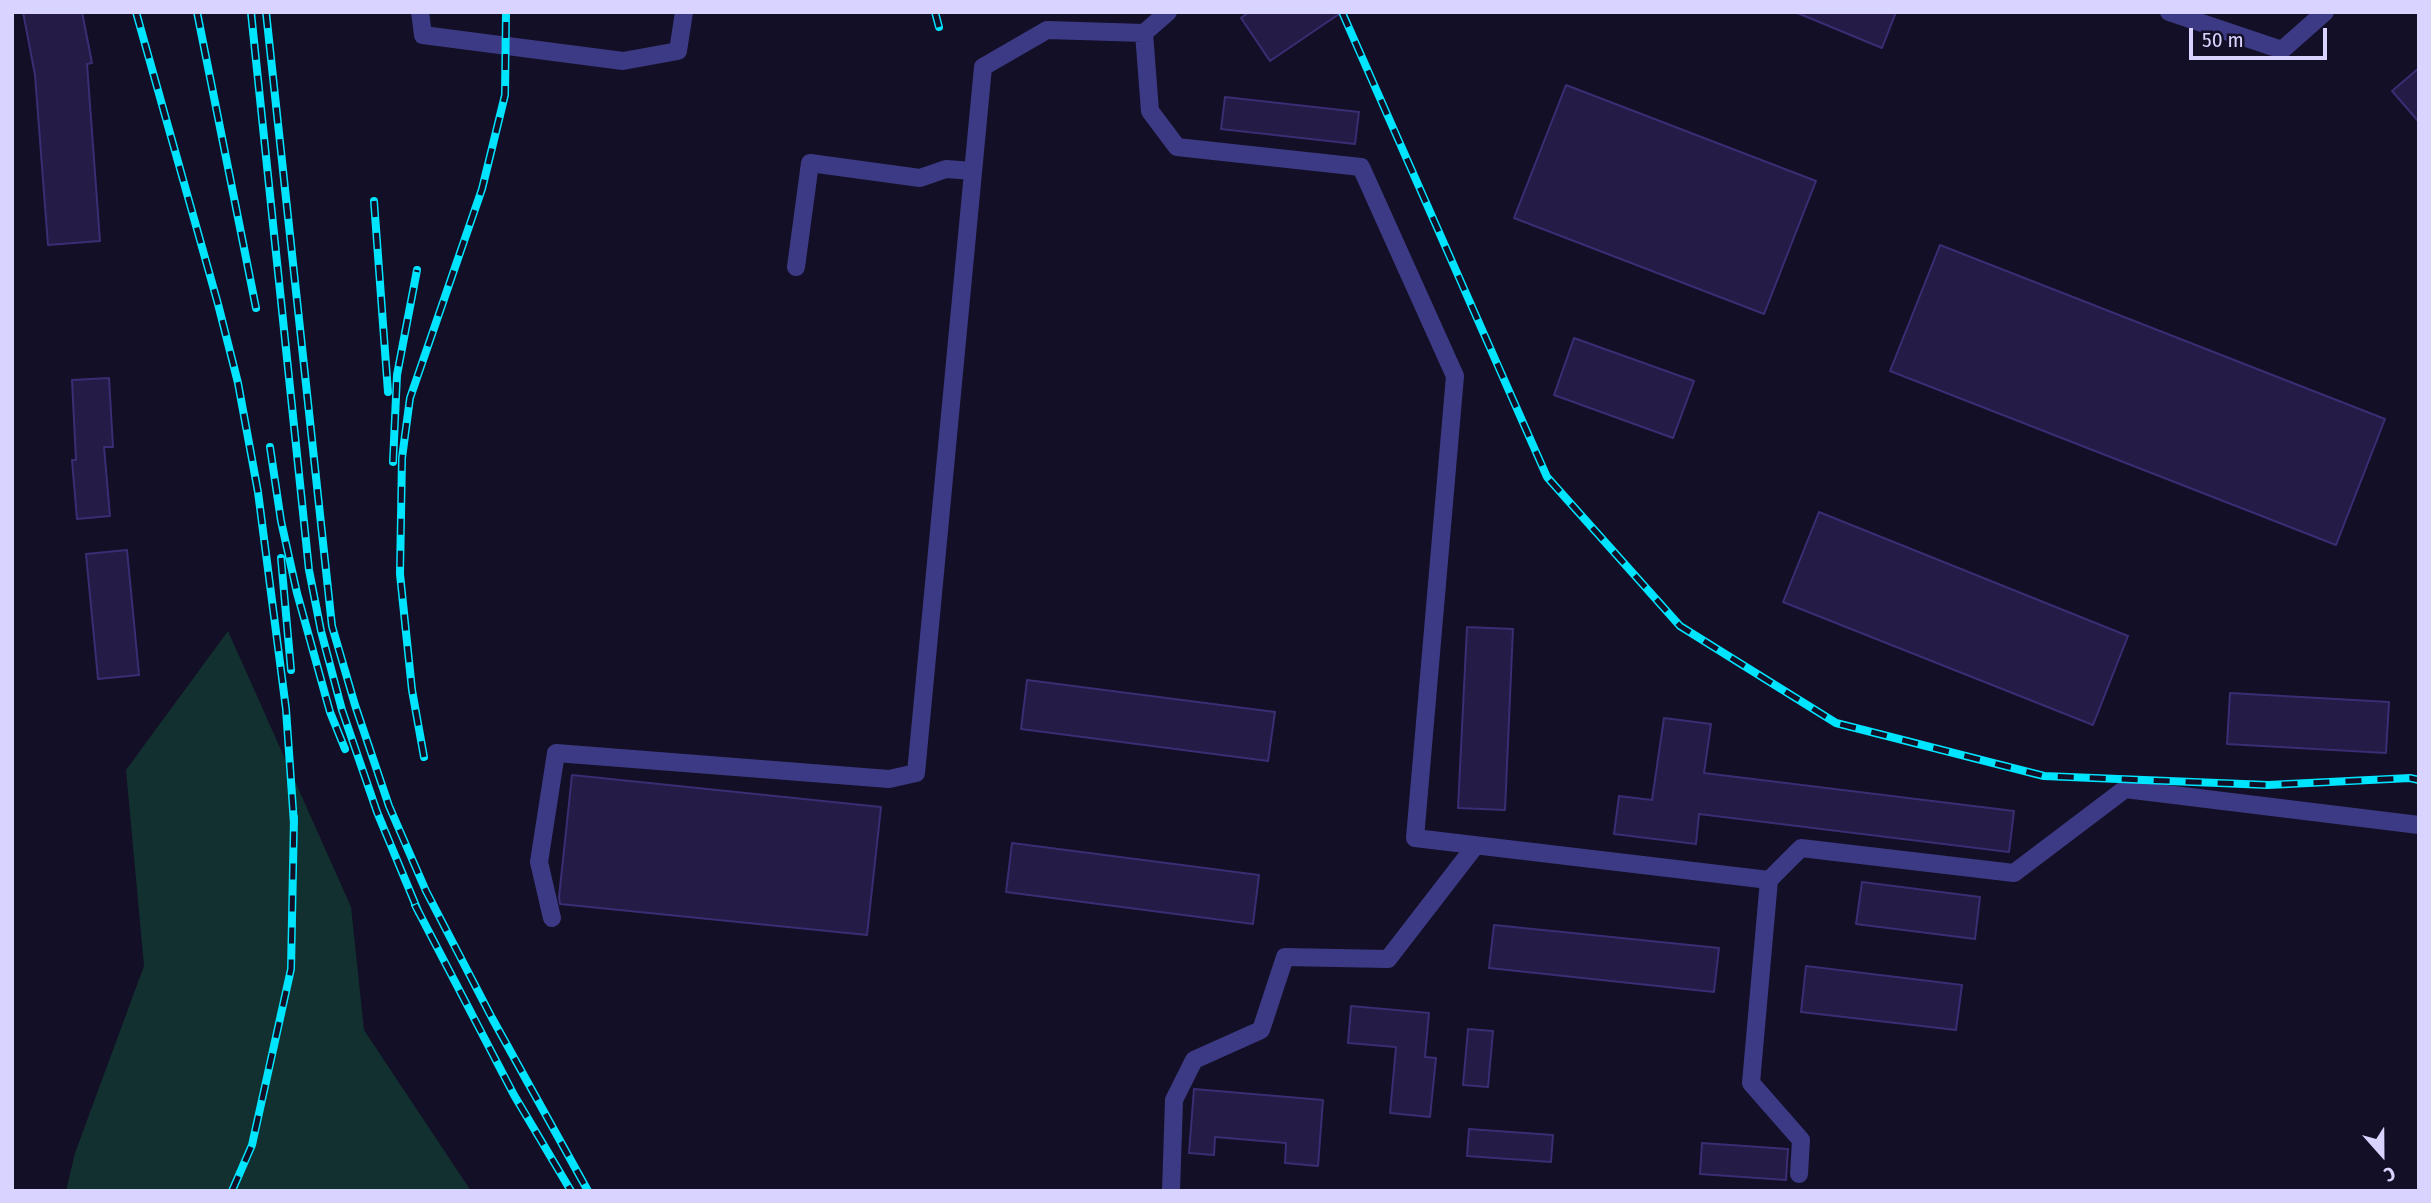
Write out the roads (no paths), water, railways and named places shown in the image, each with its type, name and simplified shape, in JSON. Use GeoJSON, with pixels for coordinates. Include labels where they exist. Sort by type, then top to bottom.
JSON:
{"type":"FeatureCollection","features":[{"type":"Feature","properties":{"kind":"street"},"geometry":{"type":"LineString","coordinates":[[421,12],[423,35],[623,61],[678,51],[684,12]]}},
{"type":"Feature","properties":{"kind":"street"},"geometry":{"type":"LineString","coordinates":[[552,918],[539,862],[556,753],[889,779],[916,774],[983,67],[1047,30],[1144,33],[1168,12]]}},
{"type":"Feature","properties":{"kind":"street"},"geometry":{"type":"LineString","coordinates":[[2169,12],[2282,50],[2325,12]]}},
{"type":"Feature","properties":{"kind":"street"},"geometry":{"type":"LineString","coordinates":[[1144,33],[1150,111],[1177,147],[1361,167],[1455,376],[1415,838],[1769,880]]}},
{"type":"Feature","properties":{"kind":"street"},"geometry":{"type":"LineString","coordinates":[[796,267],[810,163],[920,178],[946,169],[973,171]]}},
{"type":"Feature","properties":{"kind":"street"},"geometry":{"type":"LineString","coordinates":[[1798,1174],[1801,1140],[1751,1083],[1769,880],[1801,848],[2014,873],[2124,789],[2419,825]]}},
{"type":"Feature","properties":{"kind":"street"},"geometry":{"type":"LineString","coordinates":[[1171,1191],[1174,1100],[1194,1060],[1261,1030],[1285,957],[1388,959],[1476,845]]}},
{"type":"Feature","properties":{"kind":"railway"},"geometry":{"type":"LineString","coordinates":[[136,12],[238,383],[258,492],[286,709],[294,824]]}},
{"type":"Feature","properties":{"kind":"railway"},"geometry":{"type":"LineString","coordinates":[[197,12],[256,308]]}},
{"type":"Feature","properties":{"kind":"railway"},"geometry":{"type":"LineString","coordinates":[[251,12],[309,570],[321,631],[342,710],[377,812],[419,913]]}},
{"type":"Feature","properties":{"kind":"railway"},"geometry":{"type":"LineString","coordinates":[[266,12],[332,626],[389,806],[426,891],[492,1018],[588,1191]]}},
{"type":"Feature","properties":{"kind":"railway"},"geometry":{"type":"LineString","coordinates":[[424,757],[412,690],[400,574],[402,458],[410,398],[482,189],[505,95],[506,12]]}},
{"type":"Feature","properties":{"kind":"railway"},"geometry":{"type":"LineString","coordinates":[[935,12],[939,27]]}},
{"type":"Feature","properties":{"kind":"railway"},"geometry":{"type":"LineString","coordinates":[[1342,12],[1547,477],[1680,626],[1836,723],[2044,776],[2268,785],[2410,778],[2419,780]]}},
{"type":"Feature","properties":{"kind":"railway"},"geometry":{"type":"LineString","coordinates":[[374,201],[388,392]]}},
{"type":"Feature","properties":{"kind":"railway"},"geometry":{"type":"LineString","coordinates":[[393,462],[397,375],[417,270]]}},
{"type":"Feature","properties":{"kind":"railway"},"geometry":{"type":"LineString","coordinates":[[270,447],[281,521],[297,593],[330,712],[345,749]]}},
{"type":"Feature","properties":{"kind":"railway"},"geometry":{"type":"LineString","coordinates":[[281,558],[291,670]]}},
{"type":"Feature","properties":{"kind":"railway"},"geometry":{"type":"LineString","coordinates":[[232,1191],[252,1145],[291,969],[294,817]]}},
{"type":"Feature","properties":{"kind":"railway"},"geometry":{"type":"LineString","coordinates":[[415,905],[514,1095],[571,1191]]}}]}
